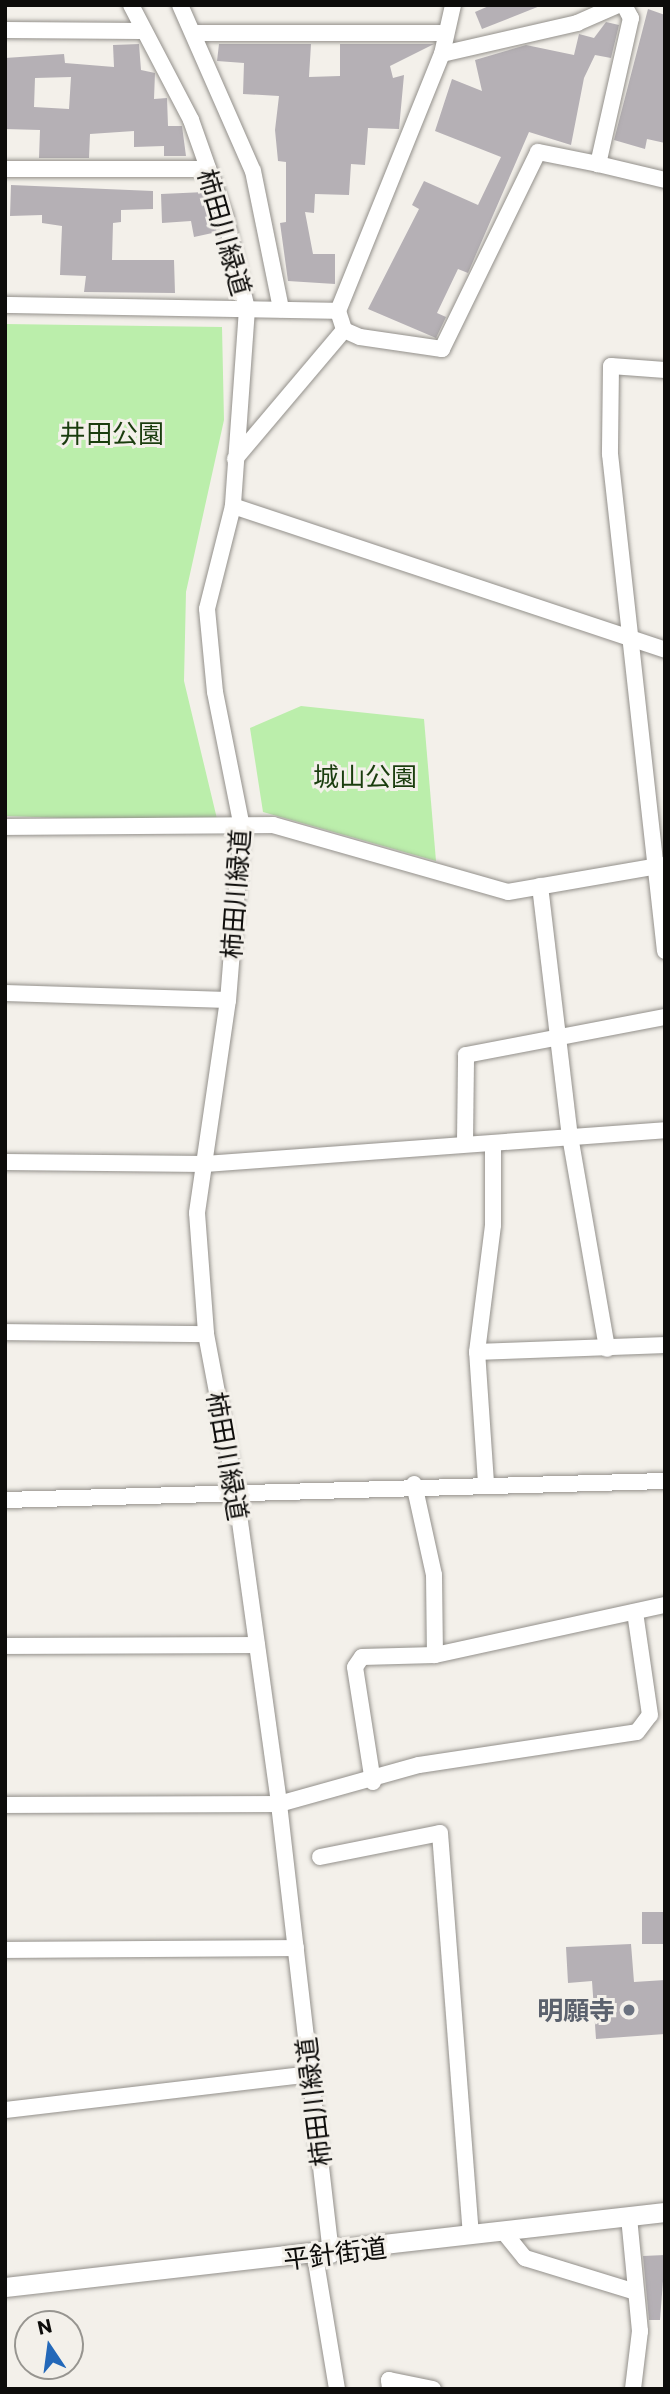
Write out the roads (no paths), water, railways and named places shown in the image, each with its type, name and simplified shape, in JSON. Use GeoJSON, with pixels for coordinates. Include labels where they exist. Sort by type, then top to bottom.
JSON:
{"type":"FeatureCollection","features":[{"type":"Feature","properties":{"kind":"street","name":"柿田川緑道"},"geometry":{"type":"LineString","coordinates":[[131,5],[142,31],[191,120],[208,169],[247,309],[233,506],[207,609],[215,692],[242,827],[228,1000],[197,1213],[206,1335],[236,1493],[279,1804],[310,2074],[323,2256],[337,2389]]}},
{"type":"Feature","properties":{"kind":"street"},"geometry":{"type":"LineString","coordinates":[[180,5],[265,208],[281,309]]}},
{"type":"Feature","properties":{"kind":"street"},"geometry":{"type":"LineString","coordinates":[[344,330],[338,312],[442,54],[443,33],[453,5]]}},
{"type":"Feature","properties":{"kind":"street"},"geometry":{"type":"LineString","coordinates":[[442,54],[563,27],[618,5]]}},
{"type":"Feature","properties":{"kind":"street"},"geometry":{"type":"LineString","coordinates":[[598,164],[632,18],[624,5]]}},
{"type":"Feature","properties":{"kind":"street"},"geometry":{"type":"LineString","coordinates":[[5,30],[142,31]]}},
{"type":"Feature","properties":{"kind":"street"},"geometry":{"type":"LineString","coordinates":[[194,33],[443,33]]}},
{"type":"Feature","properties":{"kind":"street"},"geometry":{"type":"LineString","coordinates":[[344,330],[442,349],[538,152],[665,180]]}},
{"type":"Feature","properties":{"kind":"street"},"geometry":{"type":"LineString","coordinates":[[5,169],[208,169]]}},
{"type":"Feature","properties":{"kind":"street"},"geometry":{"type":"LineString","coordinates":[[5,305],[338,312]]}},
{"type":"Feature","properties":{"kind":"street"},"geometry":{"type":"LineString","coordinates":[[235,459],[344,330]]}},
{"type":"Feature","properties":{"kind":"street"},"geometry":{"type":"LineString","coordinates":[[665,370],[611,366],[610,454],[660,866],[665,951]]}},
{"type":"Feature","properties":{"kind":"street"},"geometry":{"type":"LineString","coordinates":[[233,506],[665,650]]}},
{"type":"Feature","properties":{"kind":"street"},"geometry":{"type":"LineString","coordinates":[[5,827],[273,825],[321,833],[508,892],[660,866]]}},
{"type":"Feature","properties":{"kind":"street"},"geometry":{"type":"LineString","coordinates":[[540,886],[561,1039],[570,1136],[607,1349]]}},
{"type":"Feature","properties":{"kind":"street"},"geometry":{"type":"LineString","coordinates":[[5,993],[228,1000]]}},
{"type":"Feature","properties":{"kind":"street"},"geometry":{"type":"LineString","coordinates":[[465,1142],[466,1055],[561,1039],[665,1017]]}},
{"type":"Feature","properties":{"kind":"street"},"geometry":{"type":"LineString","coordinates":[[5,1162],[205,1164],[465,1142],[493,1144],[665,1130]]}},
{"type":"Feature","properties":{"kind":"street"},"geometry":{"type":"LineString","coordinates":[[486,1483],[477,1352],[493,1226],[493,1144]]}},
{"type":"Feature","properties":{"kind":"street"},"geometry":{"type":"LineString","coordinates":[[5,1332],[206,1335]]}},
{"type":"Feature","properties":{"kind":"street"},"geometry":{"type":"LineString","coordinates":[[477,1352],[665,1345]]}},
{"type":"Feature","properties":{"kind":"street"},"geometry":{"type":"LineString","coordinates":[[5,1500],[414,1484],[665,1481]]}},
{"type":"Feature","properties":{"kind":"street"},"geometry":{"type":"LineString","coordinates":[[414,1484],[434,1574],[435,1655]]}},
{"type":"Feature","properties":{"kind":"street"},"geometry":{"type":"LineString","coordinates":[[373,1782],[355,1667],[362,1657],[435,1655],[665,1605]]}},
{"type":"Feature","properties":{"kind":"street"},"geometry":{"type":"LineString","coordinates":[[5,1805],[279,1804],[373,1782],[419,1765],[637,1732],[650,1715],[635,1612]]}},
{"type":"Feature","properties":{"kind":"street"},"geometry":{"type":"LineString","coordinates":[[5,1646],[257,1645]]}},
{"type":"Feature","properties":{"kind":"street"},"geometry":{"type":"LineString","coordinates":[[320,1857],[440,1833],[471,2234]]}},
{"type":"Feature","properties":{"kind":"street"},"geometry":{"type":"LineString","coordinates":[[5,1950],[296,1948]]}},
{"type":"Feature","properties":{"kind":"street"},"geometry":{"type":"LineString","coordinates":[[5,2110],[310,2074]]}},
{"type":"Feature","properties":{"kind":"street","name":"平針街道"},"geometry":{"type":"LineString","coordinates":[[5,2287],[323,2256],[471,2234],[665,2213]]}},
{"type":"Feature","properties":{"kind":"street"},"geometry":{"type":"LineString","coordinates":[[629,2217],[632,2291],[640,2331],[633,2389]]}},
{"type":"Feature","properties":{"kind":"street"},"geometry":{"type":"LineString","coordinates":[[503,2231],[525,2258],[632,2291]]}},
{"type":"Feature","properties":{"kind":"street"},"geometry":{"type":"LineString","coordinates":[[390,2389],[389,2380],[433,2389]]}},
{"type":"Feature","properties":{"kind":"place","name":"明願寺"},"geometry":{"type":"Point","coordinates":[629,2010]}},
{"type":"Feature","properties":{"kind":"park label","name":"井田公園"},"geometry":{"type":"Point","coordinates":[112,433]}},
{"type":"Feature","properties":{"kind":"park label","name":"城山公園"},"geometry":{"type":"Point","coordinates":[365,776]}}]}
